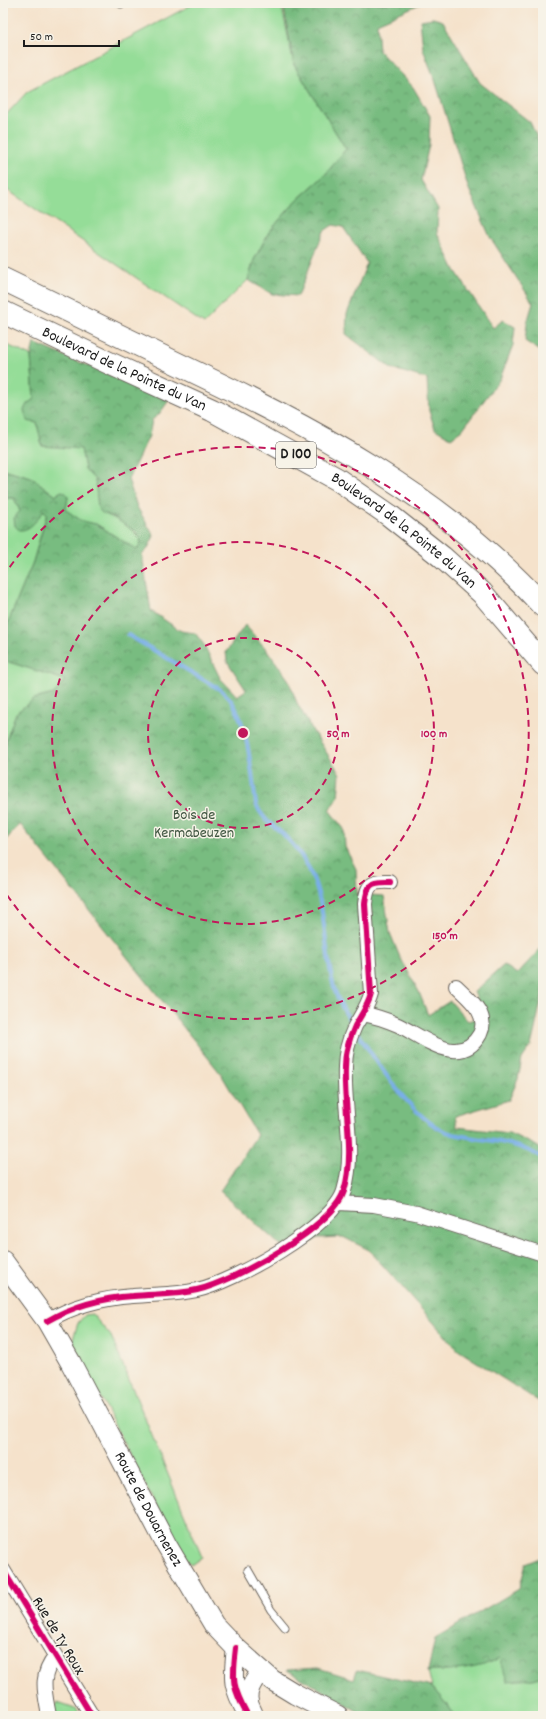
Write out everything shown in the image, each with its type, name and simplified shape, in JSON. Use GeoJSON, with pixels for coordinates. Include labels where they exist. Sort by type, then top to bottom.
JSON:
{"type":"FeatureCollection","features":[{"type":"Feature","properties":{"kind":"highway","name":"Boulevard de la Pointe du Van"},"geometry":{"type":"LineString","coordinates":[[3,279],[263,405],[397,481],[490,553],[543,606]]}},
{"type":"Feature","properties":{"kind":"highway","name":"Boulevard de la Pointe du Van"},"geometry":{"type":"LineString","coordinates":[[3,312],[212,410],[337,479],[389,515],[442,557],[482,593],[543,664]]}},
{"type":"Feature","properties":{"kind":"main road","name":"Route de Douarnenez"},"geometry":{"type":"LineString","coordinates":[[3,1261],[47,1321],[88,1392],[181,1570],[214,1625],[236,1648],[272,1680],[338,1716]]}},
{"type":"Feature","properties":{"kind":"street"},"geometry":{"type":"LineString","coordinates":[[47,1321],[73,1308],[101,1300],[184,1292],[209,1287],[222,1282],[264,1260],[291,1243],[330,1214],[339,1203],[346,1179],[348,1155],[349,1127],[345,1067],[348,1044],[369,1001],[371,985],[365,904],[367,889],[373,883],[390,882]]}},
{"type":"Feature","properties":{"kind":"street"},"geometry":{"type":"LineString","coordinates":[[357,1023],[398,1025],[450,1051],[463,1049],[474,1042],[483,1028],[483,1020],[479,1010],[456,986]]}},
{"type":"Feature","properties":{"kind":"street"},"geometry":{"type":"LineString","coordinates":[[339,1203],[374,1206],[416,1213],[543,1254]]}},
{"type":"Feature","properties":{"kind":"street","name":"Rue de Ty Roux"},"geometry":{"type":"LineString","coordinates":[[3,1570],[92,1716]]}},
{"type":"Feature","properties":{"kind":"street"},"geometry":{"type":"LineString","coordinates":[[236,1648],[233,1682],[235,1690],[248,1716]]}},
{"type":"Feature","properties":{"kind":"street","name":"Rue de Ty Roux"},"geometry":{"type":"LineString","coordinates":[[48,1716],[44,1679],[48,1665],[55,1657]]}},
{"type":"Feature","properties":{"kind":"street"},"geometry":{"type":"LineString","coordinates":[[256,1716],[251,1709],[247,1698],[248,1691],[261,1671]]}},
{"type":"Feature","properties":{"kind":"lane"},"geometry":{"type":"LineString","coordinates":[[248,1570],[271,1610],[285,1627]]}},
{"type":"Feature","properties":{"kind":"green space"},"geometry":{"type":"Polygon","coordinates":[[[195,3],[281,3],[294,65],[346,149],[325,175],[297,200],[269,232],[254,260],[248,280],[204,324],[3,187],[3,118],[27,92],[195,3]]]}},
{"type":"Feature","properties":{"kind":"green space"},"geometry":{"type":"Polygon","coordinates":[[[283,3],[422,3],[377,23],[379,51],[413,87],[430,116],[429,145],[421,180],[438,209],[437,233],[455,270],[493,328],[503,320],[515,327],[513,345],[500,379],[462,430],[451,438],[435,429],[429,411],[427,379],[390,368],[346,334],[347,314],[367,263],[343,227],[333,225],[324,231],[298,296],[272,294],[248,280],[254,260],[269,232],[297,200],[325,175],[346,149],[294,65],[283,3]]]}},
{"type":"Feature","properties":{"kind":"green space"},"geometry":{"type":"Polygon","coordinates":[[[433,18],[443,21],[480,83],[530,122],[543,150],[543,353],[525,341],[527,323],[533,303],[490,237],[468,187],[435,80],[423,49],[420,20],[433,18]]]}},
{"type":"Feature","properties":{"kind":"green space"},"geometry":{"type":"Polygon","coordinates":[[[3,343],[31,356],[34,399],[27,404],[37,423],[42,446],[81,448],[85,469],[95,480],[102,513],[119,521],[138,536],[141,541],[137,550],[96,524],[82,522],[66,510],[68,497],[59,492],[56,496],[31,477],[3,469],[3,343]]]}},
{"type":"Feature","properties":{"kind":"green space","name":"Bois de Kermabeuzen"},"geometry":{"type":"Polygon","coordinates":[[[34,343],[169,400],[160,413],[152,420],[149,436],[128,479],[137,507],[154,536],[147,550],[142,555],[151,611],[181,631],[195,633],[204,645],[220,678],[237,696],[246,690],[227,661],[226,652],[245,625],[267,650],[288,679],[297,703],[340,774],[338,797],[329,810],[344,829],[345,847],[356,869],[357,894],[384,896],[390,933],[399,955],[419,992],[428,1015],[450,1001],[468,1021],[484,1016],[474,992],[504,965],[517,974],[543,946],[543,992],[535,1029],[531,1046],[522,1059],[518,1079],[509,1100],[455,1116],[457,1127],[509,1133],[537,1146],[543,1151],[543,1404],[458,1350],[369,1250],[343,1237],[318,1238],[291,1255],[220,1191],[257,1135],[221,1074],[20,824],[3,843],[3,749],[16,713],[34,699],[54,694],[65,680],[3,660],[3,635],[33,562],[47,514],[44,510],[31,526],[23,530],[19,530],[15,526],[14,518],[20,511],[14,498],[3,498],[3,469],[31,477],[56,496],[61,491],[65,492],[68,497],[66,510],[82,521],[96,524],[137,550],[141,541],[136,532],[113,517],[102,513],[98,508],[95,480],[85,469],[81,449],[42,446],[37,423],[27,421],[24,410],[27,404],[34,399],[31,356],[34,343]]]}},
{"type":"Feature","properties":{"kind":"green space"},"geometry":{"type":"Polygon","coordinates":[[[3,498],[14,498],[20,511],[31,526],[45,509],[47,513],[33,562],[3,635],[3,498]]]}},
{"type":"Feature","properties":{"kind":"green space"},"geometry":{"type":"Polygon","coordinates":[[[3,660],[65,680],[54,694],[34,699],[16,713],[3,749],[3,660]]]}},
{"type":"Feature","properties":{"kind":"green space"},"geometry":{"type":"Polygon","coordinates":[[[92,1314],[111,1336],[202,1557],[191,1565],[178,1549],[72,1342],[78,1323],[85,1315],[92,1314]]]}},
{"type":"Feature","properties":{"kind":"green space"},"geometry":{"type":"Polygon","coordinates":[[[543,1557],[543,1676],[533,1679],[507,1681],[500,1658],[474,1667],[456,1670],[428,1671],[435,1638],[519,1589],[526,1564],[543,1557]]]}},
{"type":"Feature","properties":{"kind":"green space"},"geometry":{"type":"Polygon","coordinates":[[[500,1658],[533,1679],[543,1676],[543,1716],[456,1716],[432,1687],[428,1671],[452,1671],[500,1658]]]}},
{"type":"Feature","properties":{"kind":"green space"},"geometry":{"type":"Polygon","coordinates":[[[318,1668],[354,1679],[357,1670],[432,1687],[456,1716],[366,1716],[287,1670],[318,1668]]]}},
{"type":"Feature","properties":{"kind":"green space"},"geometry":{"type":"Polygon","coordinates":[[[58,1703],[75,1709],[82,1716],[54,1716],[53,1708],[58,1703]]]}},
{"type":"Feature","properties":{"kind":"waterway"},"geometry":{"type":"LineString","coordinates":[[128,635],[221,690],[232,702],[246,737],[258,809],[264,818],[284,835],[297,850],[308,866],[313,878],[321,906],[331,977],[335,991],[352,1024]]}},
{"type":"Feature","properties":{"kind":"waterway"},"geometry":{"type":"LineString","coordinates":[[357,1032],[398,1091],[411,1106],[439,1128],[465,1137],[520,1147],[543,1158]]}},
{"type":"Feature","properties":{"kind":"cycle path"},"geometry":{"type":"LineString","coordinates":[[47,1321],[67,1311],[99,1301],[122,1297],[181,1293],[213,1285],[256,1265],[280,1251],[321,1221],[336,1205],[344,1191],[349,1161],[345,1062],[349,1041],[371,994],[365,904],[367,892],[371,886],[378,882],[390,882]]}},
{"type":"Feature","properties":{"kind":"cycle path"},"geometry":{"type":"LineString","coordinates":[[3,1570],[92,1716]]}},
{"type":"Feature","properties":{"kind":"cycle path"},"geometry":{"type":"LineString","coordinates":[[236,1648],[234,1684],[248,1716]]}}]}
